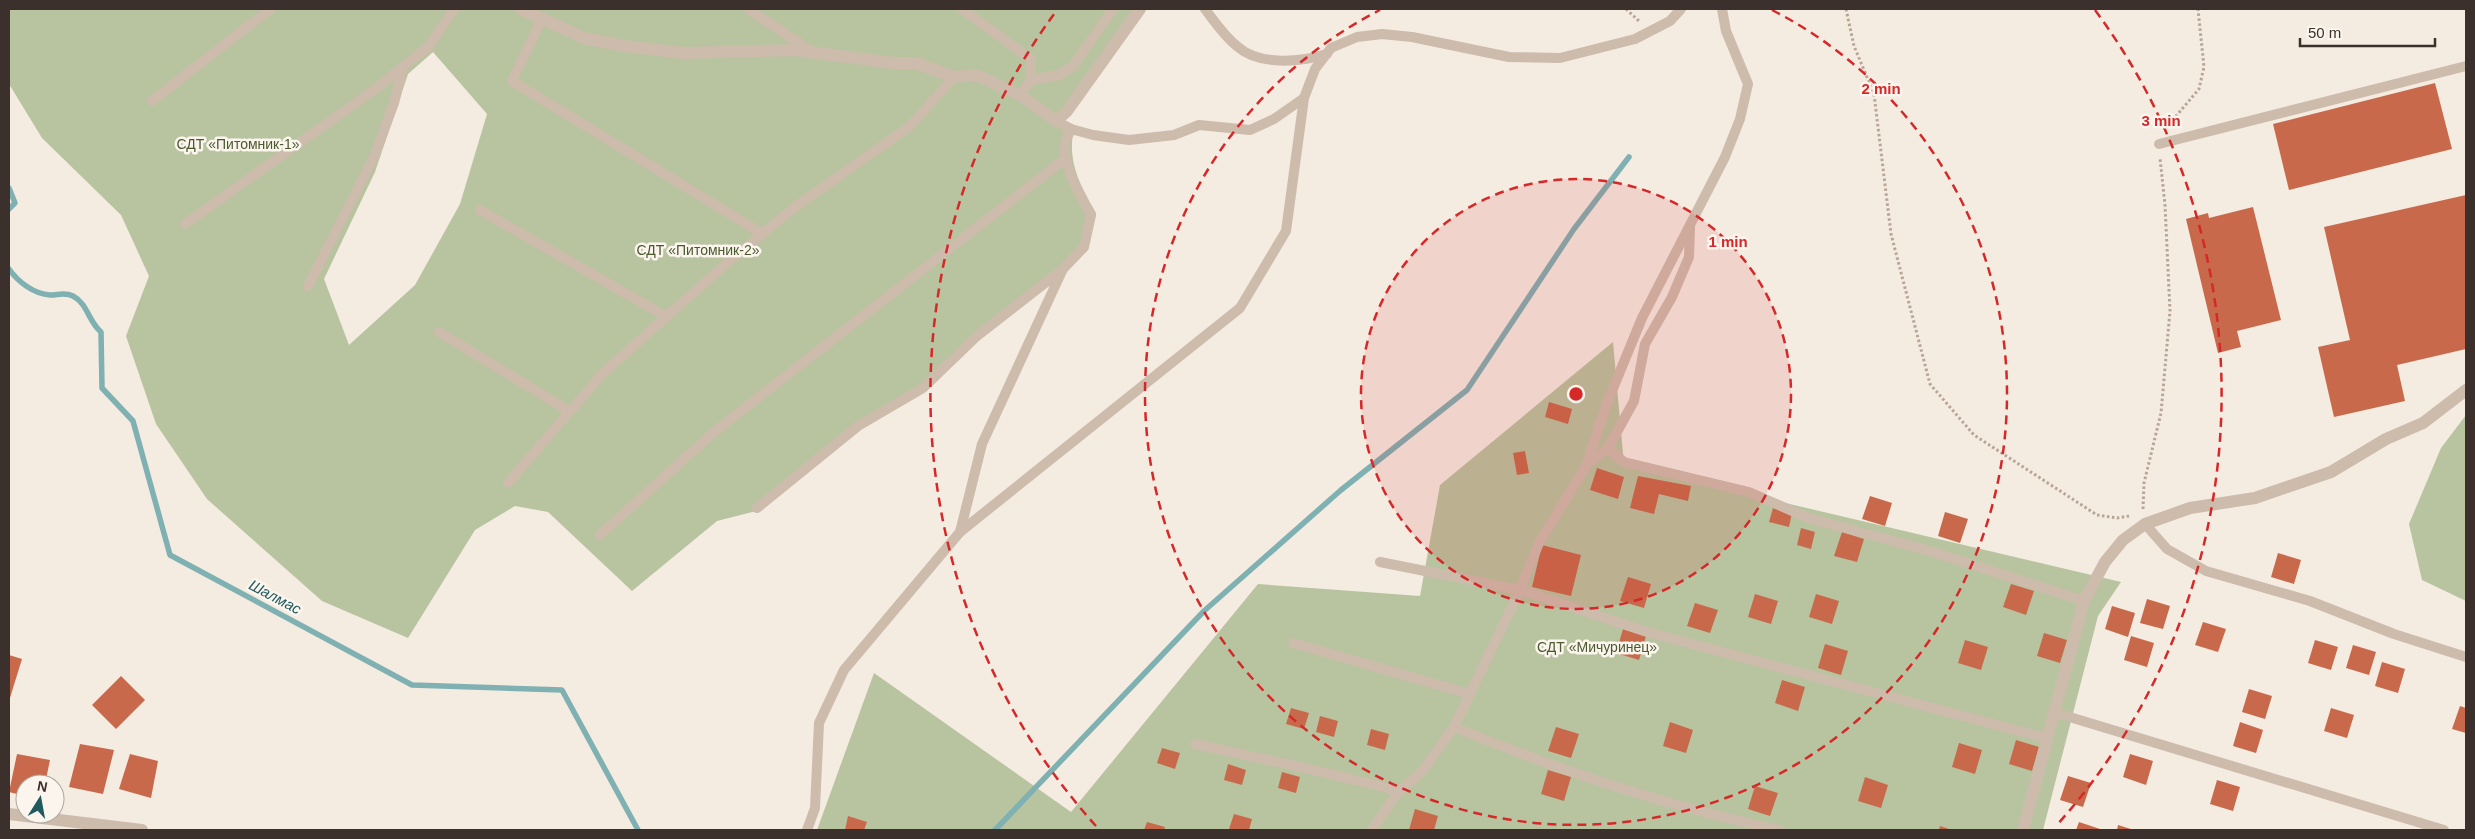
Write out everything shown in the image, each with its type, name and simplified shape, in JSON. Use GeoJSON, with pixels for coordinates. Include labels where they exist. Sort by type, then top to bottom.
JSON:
{"type":"FeatureCollection","features":[{"type":"Feature","properties":{"kind":"street"},"geometry":{"type":"LineString","coordinates":[[526,10],[584,38],[624,46],[684,53],[794,50],[893,63],[916,63],[954,77],[976,74],[1020,96],[1056,121],[1067,110],[1140,9]]}},
{"type":"Feature","properties":{"kind":"street"},"geometry":{"type":"LineString","coordinates":[[2023,830],[2084,601],[2111,554],[2144,519],[2190,508],[2255,498],[2331,472],[2386,439],[2423,423],[2466,390]]}},
{"type":"Feature","properties":{"kind":"street"},"geometry":{"type":"LineString","coordinates":[[9,814],[142,830]]}},
{"type":"Feature","properties":{"kind":"lane"},"geometry":{"type":"LineString","coordinates":[[152,101],[270,9]]}},
{"type":"Feature","properties":{"kind":"lane"},"geometry":{"type":"LineString","coordinates":[[185,224],[403,67],[428,47],[454,9]]}},
{"type":"Feature","properties":{"kind":"lane"},"geometry":{"type":"LineString","coordinates":[[748,9],[815,54]]}},
{"type":"Feature","properties":{"kind":"lane"},"geometry":{"type":"LineString","coordinates":[[962,9],[1031,59],[1031,80],[1020,96]]}},
{"type":"Feature","properties":{"kind":"lane"},"geometry":{"type":"LineString","coordinates":[[1031,80],[1059,75],[1073,66],[1113,9]]}},
{"type":"Feature","properties":{"kind":"lane"},"geometry":{"type":"LineString","coordinates":[[1205,9],[1223,33],[1239,49],[1261,58],[1288,61],[1307,60],[1327,54]]}},
{"type":"Feature","properties":{"kind":"lane"},"geometry":{"type":"LineString","coordinates":[[807,830],[815,808],[819,723],[844,670],[960,532],[1240,308],[1286,231],[1304,98],[1316,69],[1332,48],[1357,37],[1382,34],[1412,36],[1509,57],[1560,58],[1635,39],[1670,21],[1681,9]]}},
{"type":"Feature","properties":{"kind":"lane"},"geometry":{"type":"LineString","coordinates":[[1372,830],[1400,791],[1423,770],[1454,727],[1520,590],[1539,543],[1586,466],[1607,403],[1632,341],[1725,157],[1740,119],[1748,84],[1726,31],[1722,9]]}},
{"type":"Feature","properties":{"kind":"lane"},"geometry":{"type":"LineString","coordinates":[[542,19],[512,81],[763,234]]}},
{"type":"Feature","properties":{"kind":"lane"},"geometry":{"type":"LineString","coordinates":[[2159,144],[2466,66]]}},
{"type":"Feature","properties":{"kind":"lane"},"geometry":{"type":"LineString","coordinates":[[308,286],[374,157],[394,103],[403,67]]}},
{"type":"Feature","properties":{"kind":"lane"},"geometry":{"type":"LineString","coordinates":[[508,484],[603,373],[795,207],[909,127],[954,77]]}},
{"type":"Feature","properties":{"kind":"lane"},"geometry":{"type":"LineString","coordinates":[[1056,121],[1071,129],[1093,135],[1129,140],[1174,134],[1199,125],[1250,130],[1274,119],[1304,98]]}},
{"type":"Feature","properties":{"kind":"lane"},"geometry":{"type":"LineString","coordinates":[[757,508],[858,426],[923,388],[977,336],[1063,269],[1084,247],[1091,215],[1075,186],[1066,158],[1065,145],[1071,129]]}},
{"type":"Feature","properties":{"kind":"lane"},"geometry":{"type":"LineString","coordinates":[[600,535],[714,432],[1066,158]]}},
{"type":"Feature","properties":{"kind":"lane"},"geometry":{"type":"LineString","coordinates":[[480,210],[667,317]]}},
{"type":"Feature","properties":{"kind":"lane"},"geometry":{"type":"LineString","coordinates":[[1586,466],[1608,448],[1634,401],[1645,344],[1672,297],[1688,257],[1690,225]]}},
{"type":"Feature","properties":{"kind":"lane"},"geometry":{"type":"LineString","coordinates":[[960,532],[982,444],[1063,269]]}},
{"type":"Feature","properties":{"kind":"lane"},"geometry":{"type":"LineString","coordinates":[[439,332],[569,411]]}},
{"type":"Feature","properties":{"kind":"lane"},"geometry":{"type":"LineString","coordinates":[[1608,448],[1624,462],[1749,492],[1808,518],[1930,550],[2084,601]]}},
{"type":"Feature","properties":{"kind":"lane"},"geometry":{"type":"LineString","coordinates":[[2144,519],[2167,549],[2206,571],[2310,601],[2394,634],[2466,657]]}},
{"type":"Feature","properties":{"kind":"lane"},"geometry":{"type":"LineString","coordinates":[[1380,562],[1520,590],[1647,632],[2046,738]]}},
{"type":"Feature","properties":{"kind":"lane"},"geometry":{"type":"LineString","coordinates":[[1293,643],[1470,694]]}},
{"type":"Feature","properties":{"kind":"lane"},"geometry":{"type":"LineString","coordinates":[[2053,712],[2444,830]]}},
{"type":"Feature","properties":{"kind":"lane"},"geometry":{"type":"LineString","coordinates":[[1454,727],[1526,756],[1724,819],[1780,830]]}},
{"type":"Feature","properties":{"kind":"lane"},"geometry":{"type":"LineString","coordinates":[[1195,744],[1400,791]]}},
{"type":"Feature","properties":{"kind":"path"},"geometry":{"type":"LineString","coordinates":[[1846,9],[1854,46],[1874,94],[1891,234],[1930,384],[1974,435],[2097,515],[2117,518],[2135,515]]}},
{"type":"Feature","properties":{"kind":"path"},"geometry":{"type":"LineString","coordinates":[[2144,519],[2144,483],[2161,413],[2170,311],[2165,205],[2159,144],[2166,128],[2199,89],[2204,67],[2198,9]]}},
{"type":"Feature","properties":{"kind":"green space","name":"СДТ «Питомник-2»"},"geometry":{"type":"Polygon","coordinates":[[[9,9],[1136,9],[1052,122],[1073,133],[1072,155],[1074,165],[1085,194],[1096,213],[1087,251],[978,339],[921,393],[863,426],[760,510],[717,521],[632,591],[548,512],[515,506],[475,530],[408,638],[322,601],[207,499],[156,424],[126,336],[149,276],[121,215],[42,138],[9,84],[9,9]],[[433,52],[408,74],[375,172],[324,279],[349,345],[415,285],[460,204],[487,114],[433,52]]]}},
{"type":"Feature","properties":{"kind":"green space","name":"СДТ «Мичуринец»"},"geometry":{"type":"Polygon","coordinates":[[[1613,342],[1624,465],[2121,582],[2098,616],[2043,830],[817,830],[874,673],[1071,812],[1258,584],[1420,596],[1440,485],[1613,342]]]}},
{"type":"Feature","properties":{"kind":"green space"},"geometry":{"type":"Polygon","coordinates":[[[2466,415],[2466,601],[2422,580],[2409,524],[2441,448],[2466,415]]]}},
{"type":"Feature","properties":{"kind":"building"},"geometry":{"type":"Polygon","coordinates":[[[2435,83],[2452,149],[2289,190],[2273,124],[2435,83]]]}},
{"type":"Feature","properties":{"kind":"building"},"geometry":{"type":"Polygon","coordinates":[[[2466,195],[2466,349],[2397,365],[2405,401],[2334,417],[2318,347],[2350,340],[2324,227],[2466,195]]]}},
{"type":"Feature","properties":{"kind":"building"},"geometry":{"type":"Polygon","coordinates":[[[2253,207],[2281,320],[2237,331],[2241,347],[2218,353],[2186,219],[2208,213],[2209,218],[2253,207]]]}},
{"type":"Feature","properties":{"kind":"building"},"geometry":{"type":"Polygon","coordinates":[[[1549,402],[1572,409],[1568,424],[1545,417],[1549,402]]]}},
{"type":"Feature","properties":{"kind":"building"},"geometry":{"type":"Polygon","coordinates":[[[1525,451],[1529,473],[1517,475],[1513,453],[1525,451]]]}},
{"type":"Feature","properties":{"kind":"building"},"geometry":{"type":"Polygon","coordinates":[[[1597,468],[1624,477],[1618,499],[1590,490],[1597,468]]]}},
{"type":"Feature","properties":{"kind":"building"},"geometry":{"type":"Polygon","coordinates":[[[1638,476],[1691,486],[1688,501],[1659,494],[1654,514],[1630,508],[1638,476]]]}},
{"type":"Feature","properties":{"kind":"building"},"geometry":{"type":"Polygon","coordinates":[[[1870,496],[1892,503],[1885,526],[1862,519],[1870,496]]]}},
{"type":"Feature","properties":{"kind":"building"},"geometry":{"type":"Polygon","coordinates":[[[1773,508],[1792,513],[1789,527],[1769,522],[1773,508]]]}},
{"type":"Feature","properties":{"kind":"building"},"geometry":{"type":"Polygon","coordinates":[[[1945,512],[1968,519],[1960,543],[1938,536],[1945,512]]]}},
{"type":"Feature","properties":{"kind":"building"},"geometry":{"type":"Polygon","coordinates":[[[1801,528],[1815,532],[1811,549],[1797,545],[1801,528]]]}},
{"type":"Feature","properties":{"kind":"building"},"geometry":{"type":"Polygon","coordinates":[[[1842,532],[1864,539],[1857,562],[1834,556],[1842,532]]]}},
{"type":"Feature","properties":{"kind":"building"},"geometry":{"type":"Polygon","coordinates":[[[1542,545],[1581,555],[1571,596],[1532,587],[1542,545]]]}},
{"type":"Feature","properties":{"kind":"building"},"geometry":{"type":"Polygon","coordinates":[[[2278,553],[2301,560],[2294,584],[2271,577],[2278,553]]]}},
{"type":"Feature","properties":{"kind":"building"},"geometry":{"type":"Polygon","coordinates":[[[1628,577],[1651,584],[1644,608],[1620,601],[1628,577]]]}},
{"type":"Feature","properties":{"kind":"building"},"geometry":{"type":"Polygon","coordinates":[[[2011,584],[2034,591],[2026,615],[2003,607],[2011,584]]]}},
{"type":"Feature","properties":{"kind":"building"},"geometry":{"type":"Polygon","coordinates":[[[1755,594],[1778,601],[1771,624],[1748,617],[1755,594]]]}},
{"type":"Feature","properties":{"kind":"building"},"geometry":{"type":"Polygon","coordinates":[[[1816,594],[1839,601],[1832,624],[1809,617],[1816,594]]]}},
{"type":"Feature","properties":{"kind":"building"},"geometry":{"type":"Polygon","coordinates":[[[2147,599],[2170,606],[2163,629],[2140,623],[2147,599]]]}},
{"type":"Feature","properties":{"kind":"building"},"geometry":{"type":"Polygon","coordinates":[[[1695,603],[1718,610],[1710,633],[1687,626],[1695,603]]]}},
{"type":"Feature","properties":{"kind":"building"},"geometry":{"type":"Polygon","coordinates":[[[2112,606],[2135,613],[2128,637],[2105,629],[2112,606]]]}},
{"type":"Feature","properties":{"kind":"building"},"geometry":{"type":"Polygon","coordinates":[[[2203,622],[2226,629],[2218,652],[2195,645],[2203,622]]]}},
{"type":"Feature","properties":{"kind":"building"},"geometry":{"type":"Polygon","coordinates":[[[1623,629],[1646,636],[1639,660],[1616,653],[1623,629]]]}},
{"type":"Feature","properties":{"kind":"building"},"geometry":{"type":"Polygon","coordinates":[[[2044,633],[2067,640],[2060,663],[2037,656],[2044,633]]]}},
{"type":"Feature","properties":{"kind":"building"},"geometry":{"type":"Polygon","coordinates":[[[2131,636],[2154,643],[2147,667],[2124,660],[2131,636]]]}},
{"type":"Feature","properties":{"kind":"building"},"geometry":{"type":"Polygon","coordinates":[[[1965,640],[1988,647],[1981,670],[1958,663],[1965,640]]]}},
{"type":"Feature","properties":{"kind":"building"},"geometry":{"type":"Polygon","coordinates":[[[2315,640],[2338,647],[2331,670],[2308,663],[2315,640]]]}},
{"type":"Feature","properties":{"kind":"building"},"geometry":{"type":"Polygon","coordinates":[[[1825,644],[1848,651],[1841,675],[1818,668],[1825,644]]]}},
{"type":"Feature","properties":{"kind":"building"},"geometry":{"type":"Polygon","coordinates":[[[2353,645],[2376,652],[2369,675],[2346,668],[2353,645]]]}},
{"type":"Feature","properties":{"kind":"building"},"geometry":{"type":"Polygon","coordinates":[[[9,655],[22,659],[9,701],[9,655]]]}},
{"type":"Feature","properties":{"kind":"building"},"geometry":{"type":"Polygon","coordinates":[[[2382,662],[2405,669],[2398,693],[2375,686],[2382,662]]]}},
{"type":"Feature","properties":{"kind":"building"},"geometry":{"type":"Polygon","coordinates":[[[121,676],[145,700],[116,729],[92,705],[121,676]]]}},
{"type":"Feature","properties":{"kind":"building"},"geometry":{"type":"Polygon","coordinates":[[[1782,680],[1805,687],[1798,711],[1775,703],[1782,680]]]}},
{"type":"Feature","properties":{"kind":"building"},"geometry":{"type":"Polygon","coordinates":[[[2249,689],[2272,696],[2265,719],[2242,712],[2249,689]]]}},
{"type":"Feature","properties":{"kind":"building"},"geometry":{"type":"Polygon","coordinates":[[[2460,706],[2466,708],[2466,733],[2452,729],[2460,706]]]}},
{"type":"Feature","properties":{"kind":"building"},"geometry":{"type":"Polygon","coordinates":[[[1291,708],[1309,713],[1304,729],[1286,724],[1291,708]]]}},
{"type":"Feature","properties":{"kind":"building"},"geometry":{"type":"Polygon","coordinates":[[[2331,708],[2354,715],[2347,738],[2324,731],[2331,708]]]}},
{"type":"Feature","properties":{"kind":"building"},"geometry":{"type":"Polygon","coordinates":[[[1320,716],[1338,721],[1334,737],[1316,732],[1320,716]]]}},
{"type":"Feature","properties":{"kind":"building"},"geometry":{"type":"Polygon","coordinates":[[[1670,722],[1693,730],[1686,753],[1663,746],[1670,722]]]}},
{"type":"Feature","properties":{"kind":"building"},"geometry":{"type":"Polygon","coordinates":[[[2240,722],[2263,730],[2256,753],[2233,746],[2240,722]]]}},
{"type":"Feature","properties":{"kind":"building"},"geometry":{"type":"Polygon","coordinates":[[[1556,727],[1579,734],[1571,758],[1548,751],[1556,727]]]}},
{"type":"Feature","properties":{"kind":"building"},"geometry":{"type":"Polygon","coordinates":[[[1371,729],[1389,734],[1385,750],[1367,745],[1371,729]]]}},
{"type":"Feature","properties":{"kind":"building"},"geometry":{"type":"Polygon","coordinates":[[[2016,740],[2039,747],[2032,771],[2009,764],[2016,740]]]}},
{"type":"Feature","properties":{"kind":"building"},"geometry":{"type":"Polygon","coordinates":[[[1959,743],[1982,750],[1975,774],[1952,767],[1959,743]]]}},
{"type":"Feature","properties":{"kind":"building"},"geometry":{"type":"Polygon","coordinates":[[[80,744],[114,750],[103,794],[69,787],[80,744]]]}},
{"type":"Feature","properties":{"kind":"building"},"geometry":{"type":"Polygon","coordinates":[[[1162,748],[1180,753],[1175,769],[1157,763],[1162,748]]]}},
{"type":"Feature","properties":{"kind":"building"},"geometry":{"type":"Polygon","coordinates":[[[17,754],[50,760],[47,774],[15,774],[15,794],[9,792],[17,754]]]}},
{"type":"Feature","properties":{"kind":"building"},"geometry":{"type":"Polygon","coordinates":[[[130,754],[158,761],[151,798],[119,789],[130,754]]]}},
{"type":"Feature","properties":{"kind":"building"},"geometry":{"type":"Polygon","coordinates":[[[2130,754],[2153,761],[2146,785],[2123,777],[2130,754]]]}},
{"type":"Feature","properties":{"kind":"building"},"geometry":{"type":"Polygon","coordinates":[[[1228,764],[1246,770],[1242,785],[1224,780],[1228,764]]]}},
{"type":"Feature","properties":{"kind":"building"},"geometry":{"type":"Polygon","coordinates":[[[1548,770],[1571,777],[1564,801],[1541,794],[1548,770]]]}},
{"type":"Feature","properties":{"kind":"building"},"geometry":{"type":"Polygon","coordinates":[[[1282,772],[1300,777],[1296,793],[1278,788],[1282,772]]]}},
{"type":"Feature","properties":{"kind":"building"},"geometry":{"type":"Polygon","coordinates":[[[2068,776],[2091,783],[2083,807],[2060,800],[2068,776]]]}},
{"type":"Feature","properties":{"kind":"building"},"geometry":{"type":"Polygon","coordinates":[[[1865,777],[1888,785],[1881,808],[1858,801],[1865,777]]]}},
{"type":"Feature","properties":{"kind":"building"},"geometry":{"type":"Polygon","coordinates":[[[2217,780],[2240,787],[2233,811],[2210,804],[2217,780]]]}},
{"type":"Feature","properties":{"kind":"building"},"geometry":{"type":"Polygon","coordinates":[[[1755,786],[1778,793],[1770,816],[1748,809],[1755,786]]]}},
{"type":"Feature","properties":{"kind":"building"},"geometry":{"type":"Polygon","coordinates":[[[1415,809],[1438,816],[1434,830],[1409,830],[1415,809]]]}},
{"type":"Feature","properties":{"kind":"building"},"geometry":{"type":"Polygon","coordinates":[[[1234,814],[1252,819],[1249,830],[1229,829],[1234,814]]]}},
{"type":"Feature","properties":{"kind":"building"},"geometry":{"type":"Polygon","coordinates":[[[848,816],[867,822],[864,830],[845,830],[848,816]]]}},
{"type":"Feature","properties":{"kind":"building"},"geometry":{"type":"Polygon","coordinates":[[[1147,822],[1165,827],[1164,830],[1144,830],[1147,822]]]}},
{"type":"Feature","properties":{"kind":"building"},"geometry":{"type":"Polygon","coordinates":[[[2079,822],[2103,830],[2076,830],[2079,822]]]}},
{"type":"Feature","properties":{"kind":"building"},"geometry":{"type":"Polygon","coordinates":[[[2118,825],[2134,830],[2117,830],[2118,825]]]}},
{"type":"Feature","properties":{"kind":"building"},"geometry":{"type":"Polygon","coordinates":[[[1940,826],[1952,830],[1939,830],[1940,826]]]}},
{"type":"Feature","properties":{"kind":"waterway"},"geometry":{"type":"LineString","coordinates":[[995,830],[1204,611],[1341,490],[1467,390],[1574,229],[1629,157]]}},
{"type":"Feature","properties":{"kind":"waterway","name":"Шалмас"},"geometry":{"type":"LineString","coordinates":[[9,188],[15,203],[9,209]]}},
{"type":"Feature","properties":{"kind":"waterway","name":"Шалмас"},"geometry":{"type":"LineString","coordinates":[[9,269],[22,283],[32,290],[50,295],[67,294],[78,299],[101,332],[102,388],[133,421],[170,555],[412,685],[562,690],[638,830]]}},
{"type":"Feature","properties":{"kind":"park label","name":"СДТ «Питомник-1»"},"geometry":{"type":"Point","coordinates":[238,144]}}]}
